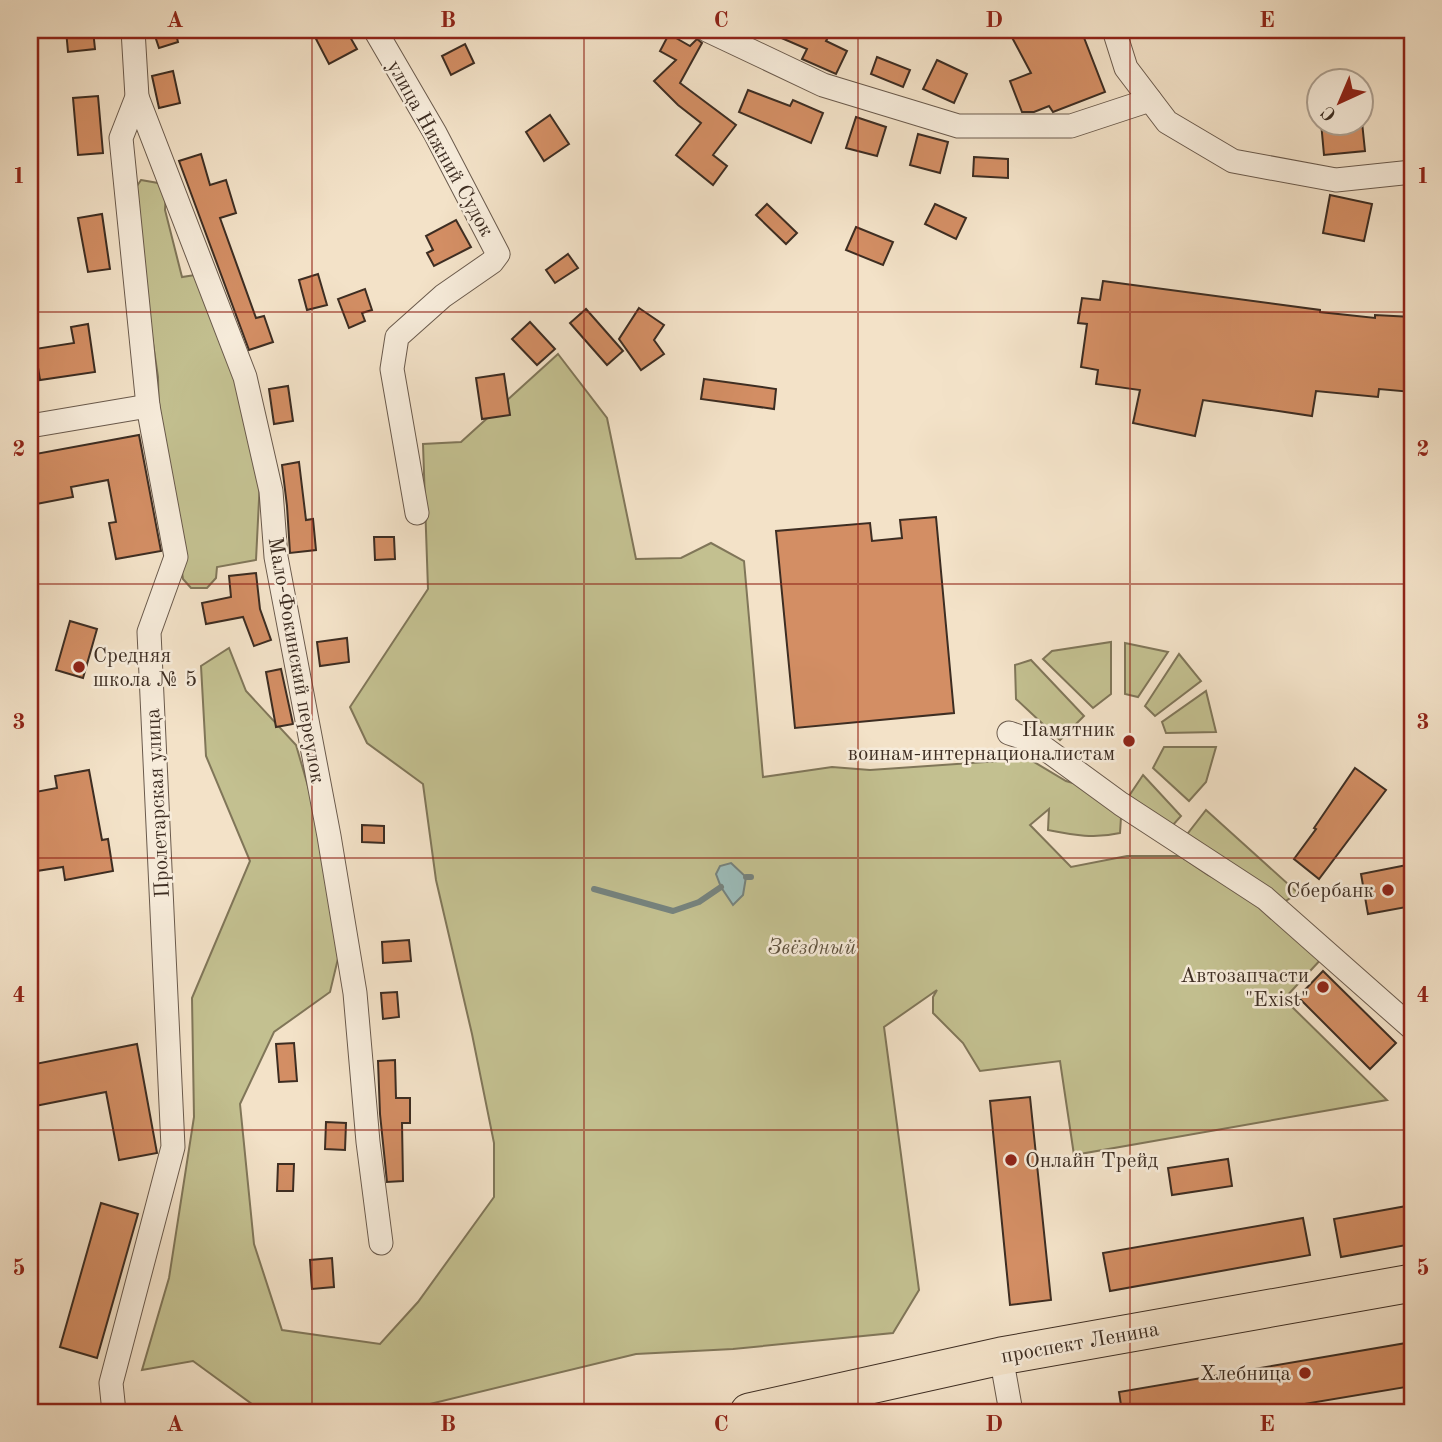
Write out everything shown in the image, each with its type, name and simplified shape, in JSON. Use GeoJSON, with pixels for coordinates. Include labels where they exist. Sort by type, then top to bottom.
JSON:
{"type":"FeatureCollection","features":[{"type":"Feature","properties":{"kind":"main road","name":"проспект Ленина"},"geometry":{"type":"LineString","coordinates":[[750,1412],[1001,1356],[1412,1283]]}},
{"type":"Feature","properties":{"kind":"street","name":"Пролетарская улица"},"geometry":{"type":"LineString","coordinates":[[114,1412],[111,1383],[173,1147],[149,632],[176,557],[148,405],[121,138],[137,97],[133,30]]}},
{"type":"Feature","properties":{"kind":"street","name":"улица Нижний Судок"},"geometry":{"type":"LineString","coordinates":[[375,30],[435,133],[498,254],[492,262],[443,296],[397,337],[392,369],[417,513]]}},
{"type":"Feature","properties":{"kind":"street"},"geometry":{"type":"LineString","coordinates":[[707,30],[823,85],[958,126],[1071,126],[1150,100]]}},
{"type":"Feature","properties":{"kind":"street"},"geometry":{"type":"LineString","coordinates":[[1114,30],[1126,68],[1167,122],[1233,161],[1336,180],[1412,172]]}},
{"type":"Feature","properties":{"kind":"street","name":"Мало-Фокинский переулок"},"geometry":{"type":"LineString","coordinates":[[137,97],[245,377],[271,491],[276,557],[329,836],[355,993],[368,1142],[382,1243]]}},
{"type":"Feature","properties":{"kind":"street"},"geometry":{"type":"LineString","coordinates":[[30,426],[148,405]]}},
{"type":"Feature","properties":{"kind":"street"},"geometry":{"type":"LineString","coordinates":[[1009,733],[1036,742],[1047,749],[1121,804],[1265,898],[1412,1028]]}},
{"type":"Feature","properties":{"kind":"street"},"geometry":{"type":"LineString","coordinates":[[1001,1356],[1011,1412]]}},
{"type":"Feature","properties":{"kind":"green space"},"geometry":{"type":"Polygon","coordinates":[[[141,180],[158,183],[166,192],[165,210],[182,277],[201,274],[240,378],[260,480],[256,560],[217,567],[216,578],[207,588],[191,588],[183,579],[159,422],[158,377],[131,195],[141,180]]]}},
{"type":"Feature","properties":{"kind":"green space","name":"Звёздный"},"geometry":{"type":"Polygon","coordinates":[[[558,354],[607,418],[636,559],[681,558],[711,543],[744,561],[763,777],[832,767],[870,770],[1029,759],[1066,781],[1094,789],[1108,800],[1121,817],[1120,833],[1093,836],[1048,830],[1049,809],[1030,825],[1071,867],[1127,856],[1180,856],[1208,875],[1251,896],[1324,956],[1284,999],[1387,1100],[1074,1155],[1060,1061],[980,1071],[963,1043],[933,1013],[933,997],[937,990],[884,1027],[919,1290],[893,1333],[733,1349],[636,1354],[397,1412],[263,1412],[193,1361],[142,1370],[169,1278],[194,1117],[192,998],[250,861],[206,756],[201,666],[229,648],[246,691],[296,745],[333,872],[341,946],[330,992],[274,1032],[240,1104],[254,1244],[282,1330],[380,1344],[418,1302],[494,1197],[494,1143],[436,880],[423,784],[367,743],[350,707],[428,589],[423,444],[461,442],[558,354]]]}},
{"type":"Feature","properties":{"kind":"green space"},"geometry":{"type":"Polygon","coordinates":[[[1111,642],[1111,694],[1093,708],[1043,659],[1052,651],[1111,642]]]}},
{"type":"Feature","properties":{"kind":"green space"},"geometry":{"type":"Polygon","coordinates":[[[1125,643],[1168,652],[1138,697],[1125,694],[1125,643]]]}},
{"type":"Feature","properties":{"kind":"green space"},"geometry":{"type":"Polygon","coordinates":[[[1179,654],[1201,681],[1155,716],[1145,706],[1179,654]]]}},
{"type":"Feature","properties":{"kind":"green space"},"geometry":{"type":"Polygon","coordinates":[[[1031,660],[1084,716],[1060,740],[1016,699],[1015,665],[1031,660]]]}},
{"type":"Feature","properties":{"kind":"green space"},"geometry":{"type":"Polygon","coordinates":[[[1206,691],[1216,732],[1166,733],[1162,722],[1206,691]]]}},
{"type":"Feature","properties":{"kind":"green space"},"geometry":{"type":"Polygon","coordinates":[[[1164,747],[1216,747],[1206,782],[1189,801],[1153,768],[1164,747]]]}},
{"type":"Feature","properties":{"kind":"green space"},"geometry":{"type":"Polygon","coordinates":[[[1143,775],[1181,816],[1173,825],[1129,796],[1143,775]]]}},
{"type":"Feature","properties":{"kind":"green space"},"geometry":{"type":"Polygon","coordinates":[[[1206,810],[1298,893],[1284,902],[1185,837],[1206,810]]]}},
{"type":"Feature","properties":{"kind":"water"},"geometry":{"type":"Polygon","coordinates":[[[731,863],[746,877],[743,895],[733,905],[716,874],[720,866],[731,863]]]}},
{"type":"Feature","properties":{"kind":"building"},"geometry":{"type":"Polygon","coordinates":[[[66,30],[93,30],[95,49],[68,52],[66,30]]]}},
{"type":"Feature","properties":{"kind":"building"},"geometry":{"type":"Polygon","coordinates":[[[153,30],[175,30],[178,42],[159,48],[153,30]]]}},
{"type":"Feature","properties":{"kind":"building"},"geometry":{"type":"Polygon","coordinates":[[[333,30],[346,30],[357,49],[329,64],[316,39],[333,30]]]}},
{"type":"Feature","properties":{"kind":"building"},"geometry":{"type":"Polygon","coordinates":[[[763,30],[832,30],[826,41],[847,51],[836,74],[802,59],[807,49],[763,30]]]}},
{"type":"Feature","properties":{"kind":"building"},"geometry":{"type":"Polygon","coordinates":[[[1008,30],[1081,30],[1105,92],[1053,112],[1049,106],[1034,112],[1022,112],[1010,81],[1031,73],[1008,30]]]}},
{"type":"Feature","properties":{"kind":"building"},"geometry":{"type":"Polygon","coordinates":[[[669,34],[690,46],[697,39],[702,43],[680,83],[736,125],[713,155],[727,166],[713,185],[676,155],[701,123],[654,81],[676,60],[660,51],[669,34]]]}},
{"type":"Feature","properties":{"kind":"building"},"geometry":{"type":"Polygon","coordinates":[[[465,44],[474,63],[451,75],[442,56],[465,44]]]}},
{"type":"Feature","properties":{"kind":"building"},"geometry":{"type":"Polygon","coordinates":[[[877,57],[910,70],[903,87],[871,74],[877,57]]]}},
{"type":"Feature","properties":{"kind":"building"},"geometry":{"type":"Polygon","coordinates":[[[937,60],[967,74],[954,103],[923,89],[937,60]]]}},
{"type":"Feature","properties":{"kind":"building"},"geometry":{"type":"Polygon","coordinates":[[[173,71],[180,103],[159,108],[152,76],[173,71]]]}},
{"type":"Feature","properties":{"kind":"building"},"geometry":{"type":"Polygon","coordinates":[[[748,90],[790,106],[793,100],[823,113],[811,143],[739,112],[748,90]]]}},
{"type":"Feature","properties":{"kind":"building"},"geometry":{"type":"Polygon","coordinates":[[[98,96],[103,153],[78,155],[73,98],[98,96]]]}},
{"type":"Feature","properties":{"kind":"building"},"geometry":{"type":"Polygon","coordinates":[[[550,115],[569,144],[544,161],[526,132],[550,115]]]}},
{"type":"Feature","properties":{"kind":"building"},"geometry":{"type":"Polygon","coordinates":[[[856,117],[886,127],[877,156],[846,148],[856,117]]]}},
{"type":"Feature","properties":{"kind":"building"},"geometry":{"type":"Polygon","coordinates":[[[918,134],[948,142],[940,173],[910,165],[918,134]]]}},
{"type":"Feature","properties":{"kind":"building"},"geometry":{"type":"Polygon","coordinates":[[[1322,136],[1363,136],[1365,151],[1324,155],[1322,136]]]}},
{"type":"Feature","properties":{"kind":"building"},"geometry":{"type":"Polygon","coordinates":[[[201,154],[210,185],[226,180],[236,213],[220,218],[256,318],[264,316],[273,342],[249,350],[179,161],[201,154]]]}},
{"type":"Feature","properties":{"kind":"building"},"geometry":{"type":"Polygon","coordinates":[[[974,157],[1008,159],[1008,178],[973,176],[974,157]]]}},
{"type":"Feature","properties":{"kind":"building"},"geometry":{"type":"Polygon","coordinates":[[[1330,195],[1372,204],[1364,241],[1323,233],[1330,195]]]}},
{"type":"Feature","properties":{"kind":"building"},"geometry":{"type":"Polygon","coordinates":[[[767,204],[797,233],[786,244],[756,215],[767,204]]]}},
{"type":"Feature","properties":{"kind":"building"},"geometry":{"type":"Polygon","coordinates":[[[935,204],[966,218],[956,239],[925,224],[935,204]]]}},
{"type":"Feature","properties":{"kind":"building"},"geometry":{"type":"Polygon","coordinates":[[[102,214],[110,269],[88,272],[78,218],[102,214]]]}},
{"type":"Feature","properties":{"kind":"building"},"geometry":{"type":"Polygon","coordinates":[[[456,220],[471,247],[434,266],[427,253],[433,250],[426,236],[456,220]]]}},
{"type":"Feature","properties":{"kind":"building"},"geometry":{"type":"Polygon","coordinates":[[[856,227],[893,242],[883,265],[846,250],[856,227]]]}},
{"type":"Feature","properties":{"kind":"building"},"geometry":{"type":"Polygon","coordinates":[[[568,254],[578,268],[555,283],[546,270],[568,254]]]}},
{"type":"Feature","properties":{"kind":"building"},"geometry":{"type":"Polygon","coordinates":[[[318,274],[327,305],[307,310],[299,280],[318,274]]]}},
{"type":"Feature","properties":{"kind":"building"},"geometry":{"type":"Polygon","coordinates":[[[1103,281],[1320,312],[1375,318],[1375,315],[1412,317],[1412,392],[1379,389],[1378,397],[1316,391],[1312,416],[1203,400],[1195,436],[1133,423],[1140,390],[1096,384],[1098,370],[1081,367],[1087,324],[1078,323],[1082,298],[1100,300],[1103,281]]]}},
{"type":"Feature","properties":{"kind":"building"},"geometry":{"type":"Polygon","coordinates":[[[365,289],[372,310],[362,313],[365,321],[349,328],[338,299],[365,289]]]}},
{"type":"Feature","properties":{"kind":"building"},"geometry":{"type":"Polygon","coordinates":[[[639,308],[664,325],[654,340],[664,354],[641,370],[619,339],[639,308]]]}},
{"type":"Feature","properties":{"kind":"building"},"geometry":{"type":"Polygon","coordinates":[[[586,309],[623,351],[607,365],[570,323],[586,309]]]}},
{"type":"Feature","properties":{"kind":"building"},"geometry":{"type":"Polygon","coordinates":[[[530,322],[555,349],[537,365],[512,339],[530,322]]]}},
{"type":"Feature","properties":{"kind":"building"},"geometry":{"type":"Polygon","coordinates":[[[88,324],[95,372],[40,380],[35,349],[74,343],[71,327],[88,324]]]}},
{"type":"Feature","properties":{"kind":"building"},"geometry":{"type":"Polygon","coordinates":[[[504,374],[510,415],[482,419],[476,378],[504,374]]]}},
{"type":"Feature","properties":{"kind":"building"},"geometry":{"type":"Polygon","coordinates":[[[704,379],[776,389],[774,409],[701,399],[704,379]]]}},
{"type":"Feature","properties":{"kind":"building"},"geometry":{"type":"Polygon","coordinates":[[[288,386],[293,421],[274,424],[269,389],[288,386]]]}},
{"type":"Feature","properties":{"kind":"building"},"geometry":{"type":"Polygon","coordinates":[[[139,435],[161,551],[116,559],[109,523],[116,522],[108,480],[71,487],[73,497],[31,505],[30,455],[139,435]]]}},
{"type":"Feature","properties":{"kind":"building"},"geometry":{"type":"Polygon","coordinates":[[[299,462],[306,520],[313,519],[316,550],[290,553],[282,465],[299,462]]]}},
{"type":"Feature","properties":{"kind":"building"},"geometry":{"type":"Polygon","coordinates":[[[936,517],[954,713],[795,728],[776,531],[870,523],[872,541],[902,538],[900,520],[936,517]]]}},
{"type":"Feature","properties":{"kind":"building"},"geometry":{"type":"Polygon","coordinates":[[[374,537],[394,537],[395,559],[375,560],[374,537]]]}},
{"type":"Feature","properties":{"kind":"building"},"geometry":{"type":"Polygon","coordinates":[[[256,573],[260,609],[271,640],[254,646],[243,617],[206,624],[202,603],[231,597],[229,576],[256,573]]]}},
{"type":"Feature","properties":{"kind":"building"},"geometry":{"type":"Polygon","coordinates":[[[70,621],[97,629],[83,678],[56,670],[70,621]]]}},
{"type":"Feature","properties":{"kind":"building"},"geometry":{"type":"Polygon","coordinates":[[[347,638],[349,662],[320,666],[317,642],[347,638]]]}},
{"type":"Feature","properties":{"kind":"building"},"geometry":{"type":"Polygon","coordinates":[[[281,669],[293,724],[276,727],[266,672],[281,669]]]}},
{"type":"Feature","properties":{"kind":"building"},"geometry":{"type":"Polygon","coordinates":[[[1355,768],[1386,790],[1319,879],[1294,859],[1355,768]]]}},
{"type":"Feature","properties":{"kind":"building"},"geometry":{"type":"Polygon","coordinates":[[[89,770],[102,840],[108,839],[113,871],[65,880],[63,867],[30,872],[30,793],[57,788],[55,776],[89,770]]]}},
{"type":"Feature","properties":{"kind":"building"},"geometry":{"type":"Polygon","coordinates":[[[362,825],[384,826],[384,843],[362,842],[362,825]]]}},
{"type":"Feature","properties":{"kind":"building","name":"Сбербанк"},"geometry":{"type":"Polygon","coordinates":[[[1412,864],[1412,906],[1368,914],[1361,874],[1412,864]]]}},
{"type":"Feature","properties":{"kind":"building"},"geometry":{"type":"Polygon","coordinates":[[[409,940],[411,961],[383,963],[382,942],[409,940]]]}},
{"type":"Feature","properties":{"kind":"building"},"geometry":{"type":"Polygon","coordinates":[[[1323,971],[1396,1043],[1370,1069],[1298,997],[1323,971]]]}},
{"type":"Feature","properties":{"kind":"building"},"geometry":{"type":"Polygon","coordinates":[[[397,992],[399,1017],[383,1019],[381,993],[397,992]]]}},
{"type":"Feature","properties":{"kind":"building"},"geometry":{"type":"Polygon","coordinates":[[[294,1043],[297,1081],[279,1082],[276,1044],[294,1043]]]}},
{"type":"Feature","properties":{"kind":"building"},"geometry":{"type":"Polygon","coordinates":[[[137,1044],[157,1153],[119,1160],[106,1092],[30,1107],[30,1065],[137,1044]]]}},
{"type":"Feature","properties":{"kind":"building"},"geometry":{"type":"Polygon","coordinates":[[[395,1060],[396,1098],[410,1098],[410,1123],[402,1123],[403,1181],[387,1182],[378,1061],[395,1060]]]}},
{"type":"Feature","properties":{"kind":"building"},"geometry":{"type":"Polygon","coordinates":[[[1030,1097],[1051,1300],[1010,1305],[990,1101],[1030,1097]]]}},
{"type":"Feature","properties":{"kind":"building"},"geometry":{"type":"Polygon","coordinates":[[[326,1122],[346,1123],[345,1150],[325,1149],[326,1122]]]}},
{"type":"Feature","properties":{"kind":"building"},"geometry":{"type":"Polygon","coordinates":[[[1228,1159],[1232,1186],[1172,1195],[1168,1168],[1228,1159]]]}},
{"type":"Feature","properties":{"kind":"building"},"geometry":{"type":"Polygon","coordinates":[[[278,1164],[294,1164],[293,1191],[277,1191],[278,1164]]]}},
{"type":"Feature","properties":{"kind":"building"},"geometry":{"type":"Polygon","coordinates":[[[101,1203],[138,1214],[97,1358],[60,1347],[101,1203]]]}},
{"type":"Feature","properties":{"kind":"building"},"geometry":{"type":"Polygon","coordinates":[[[1412,1205],[1412,1244],[1341,1257],[1334,1219],[1412,1205]]]}},
{"type":"Feature","properties":{"kind":"building"},"geometry":{"type":"Polygon","coordinates":[[[1303,1218],[1310,1255],[1110,1291],[1103,1253],[1303,1218]]]}},
{"type":"Feature","properties":{"kind":"building"},"geometry":{"type":"Polygon","coordinates":[[[332,1258],[334,1287],[312,1289],[310,1260],[332,1258]]]}},
{"type":"Feature","properties":{"kind":"building"},"geometry":{"type":"Polygon","coordinates":[[[1412,1342],[1412,1386],[1256,1412],[1122,1412],[1119,1392],[1412,1342]]]}},
{"type":"Feature","properties":{"kind":"waterway"},"geometry":{"type":"LineString","coordinates":[[746,877],[751,877]]}},
{"type":"Feature","properties":{"kind":"waterway"},"geometry":{"type":"LineString","coordinates":[[594,889],[673,911],[699,902],[721,887]]}},
{"type":"Feature","properties":{"kind":"place","name":"Средняя школа № 5"},"geometry":{"type":"Point","coordinates":[79,667]}},
{"type":"Feature","properties":{"kind":"place","name":"Памятник воинам-интернационалистам"},"geometry":{"type":"Point","coordinates":[1129,741]}},
{"type":"Feature","properties":{"kind":"place","name":"Сбербанк"},"geometry":{"type":"Point","coordinates":[1388,890]}},
{"type":"Feature","properties":{"kind":"place","name":"Автозапчасти \"Exist\""},"geometry":{"type":"Point","coordinates":[1323,987]}},
{"type":"Feature","properties":{"kind":"place","name":"Онлайн Трейд"},"geometry":{"type":"Point","coordinates":[1011,1160]}},
{"type":"Feature","properties":{"kind":"place","name":"Хлебница"},"geometry":{"type":"Point","coordinates":[1305,1373]}}]}
